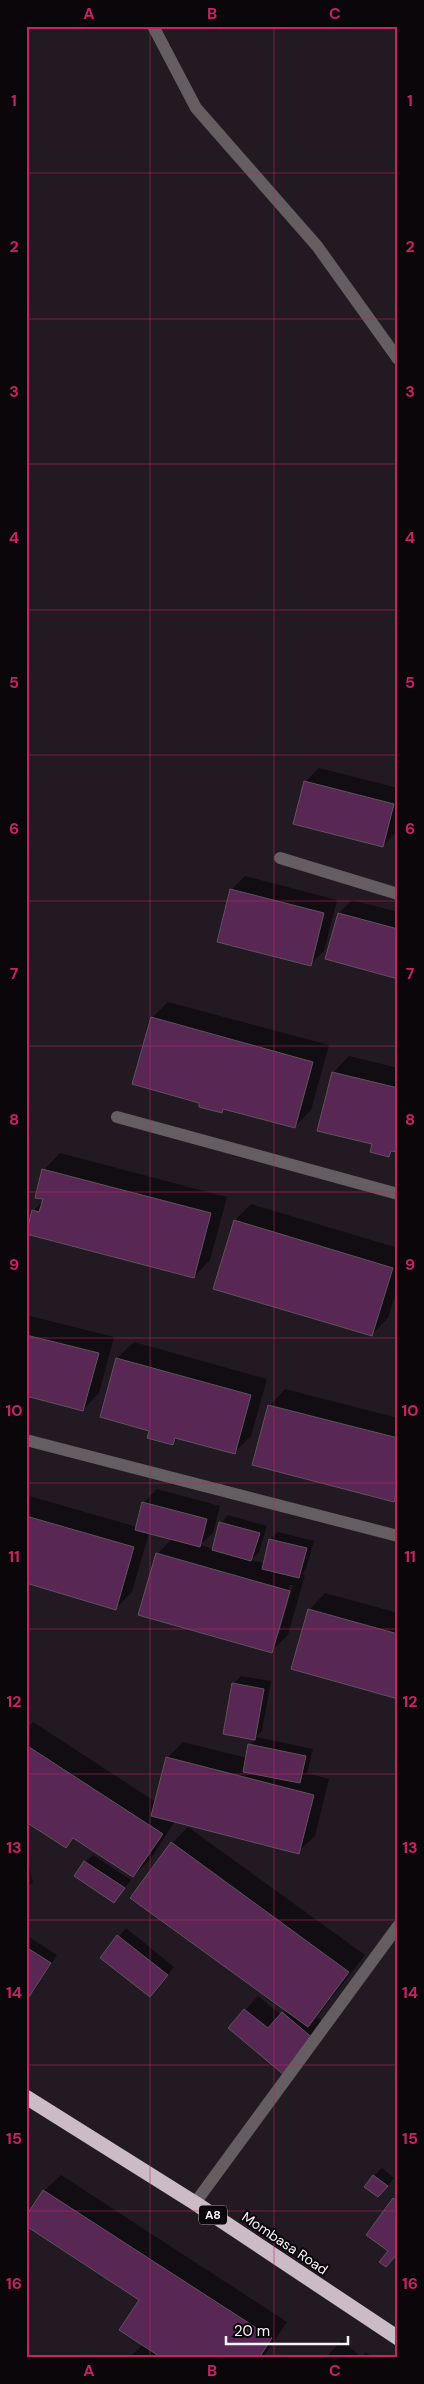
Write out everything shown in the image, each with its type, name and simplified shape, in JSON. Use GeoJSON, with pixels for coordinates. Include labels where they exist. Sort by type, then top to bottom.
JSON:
{"type":"FeatureCollection","features":[{"type":"Feature","properties":{"kind":"highway","name":"Mombasa Road"},"geometry":{"type":"LineString","coordinates":[[26,2097],[195,2203],[398,2338]]}},
{"type":"Feature","properties":{"kind":"street"},"geometry":{"type":"LineString","coordinates":[[153,26],[196,108],[317,246],[398,359]]}},
{"type":"Feature","properties":{"kind":"street"},"geometry":{"type":"LineString","coordinates":[[280,858],[398,894]]}},
{"type":"Feature","properties":{"kind":"street"},"geometry":{"type":"LineString","coordinates":[[118,1117],[398,1194]]}},
{"type":"Feature","properties":{"kind":"street"},"geometry":{"type":"LineString","coordinates":[[26,1440],[398,1536]]}},
{"type":"Feature","properties":{"kind":"street"},"geometry":{"type":"LineString","coordinates":[[195,2203],[398,1926]]}},
{"type":"Feature","properties":{"kind":"building"},"geometry":{"type":"Polygon","coordinates":[[[304,781],[394,804],[383,847],[293,824],[304,781]]]}},
{"type":"Feature","properties":{"kind":"building"},"geometry":{"type":"Polygon","coordinates":[[[230,889],[324,913],[311,966],[217,942],[230,889]]]}},
{"type":"Feature","properties":{"kind":"building"},"geometry":{"type":"Polygon","coordinates":[[[338,913],[398,929],[398,979],[325,959],[338,913]]]}},
{"type":"Feature","properties":{"kind":"building"},"geometry":{"type":"Polygon","coordinates":[[[151,1017],[313,1062],[295,1128],[223,1109],[222,1113],[199,1107],[199,1103],[132,1084],[151,1017]]]}},
{"type":"Feature","properties":{"kind":"building"},"geometry":{"type":"Polygon","coordinates":[[[332,1072],[398,1088],[398,1152],[391,1151],[389,1157],[370,1152],[372,1144],[317,1131],[332,1072]]]}},
{"type":"Feature","properties":{"kind":"building"},"geometry":{"type":"Polygon","coordinates":[[[42,1169],[211,1213],[194,1278],[26,1234],[32,1210],[39,1212],[43,1199],[35,1198],[42,1169]]]}},
{"type":"Feature","properties":{"kind":"building"},"geometry":{"type":"Polygon","coordinates":[[[234,1220],[393,1268],[372,1336],[213,1289],[234,1220]]]}},
{"type":"Feature","properties":{"kind":"building"},"geometry":{"type":"Polygon","coordinates":[[[26,1335],[99,1353],[83,1411],[26,1396],[26,1335]]]}},
{"type":"Feature","properties":{"kind":"building"},"geometry":{"type":"Polygon","coordinates":[[[116,1358],[251,1395],[235,1454],[175,1438],[173,1445],[147,1438],[149,1431],[100,1417],[116,1358]]]}},
{"type":"Feature","properties":{"kind":"building"},"geometry":{"type":"Polygon","coordinates":[[[268,1405],[398,1438],[398,1488],[394,1502],[252,1465],[268,1405]]]}},
{"type":"Feature","properties":{"kind":"building"},"geometry":{"type":"Polygon","coordinates":[[[142,1502],[207,1519],[200,1547],[135,1530],[142,1502]]]}},
{"type":"Feature","properties":{"kind":"building"},"geometry":{"type":"Polygon","coordinates":[[[26,1516],[134,1547],[116,1610],[26,1583],[26,1516]]]}},
{"type":"Feature","properties":{"kind":"building"},"geometry":{"type":"Polygon","coordinates":[[[219,1522],[260,1533],[251,1561],[212,1550],[219,1522]]]}},
{"type":"Feature","properties":{"kind":"building"},"geometry":{"type":"Polygon","coordinates":[[[269,1539],[307,1548],[299,1578],[262,1569],[269,1539]]]}},
{"type":"Feature","properties":{"kind":"building"},"geometry":{"type":"Polygon","coordinates":[[[156,1553],[290,1591],[272,1653],[138,1615],[156,1553]]]}},
{"type":"Feature","properties":{"kind":"building"},"geometry":{"type":"Polygon","coordinates":[[[308,1609],[398,1634],[398,1699],[291,1669],[308,1609]]]}},
{"type":"Feature","properties":{"kind":"building"},"geometry":{"type":"Polygon","coordinates":[[[232,1683],[264,1689],[255,1740],[223,1734],[232,1683]]]}},
{"type":"Feature","properties":{"kind":"building"},"geometry":{"type":"Polygon","coordinates":[[[248,1744],[306,1756],[300,1783],[243,1772],[248,1744]]]}},
{"type":"Feature","properties":{"kind":"building"},"geometry":{"type":"Polygon","coordinates":[[[26,1745],[163,1834],[133,1877],[73,1838],[66,1848],[26,1822],[26,1745]]]}},
{"type":"Feature","properties":{"kind":"building"},"geometry":{"type":"Polygon","coordinates":[[[166,1757],[314,1795],[299,1854],[151,1816],[166,1757]]]}},
{"type":"Feature","properties":{"kind":"building"},"geometry":{"type":"Polygon","coordinates":[[[171,1842],[349,1972],[308,2027],[130,1898],[171,1842]]]}},
{"type":"Feature","properties":{"kind":"building"},"geometry":{"type":"Polygon","coordinates":[[[84,1861],[125,1888],[114,1903],[74,1876],[84,1861]]]}},
{"type":"Feature","properties":{"kind":"building"},"geometry":{"type":"Polygon","coordinates":[[[117,1935],[168,1975],[150,1997],[100,1958],[117,1935]]]}},
{"type":"Feature","properties":{"kind":"building"},"geometry":{"type":"Polygon","coordinates":[[[26,1947],[51,1963],[27,2000],[26,2000],[26,1947]]]}},
{"type":"Feature","properties":{"kind":"building"},"geometry":{"type":"Polygon","coordinates":[[[244,2009],[268,2028],[282,2012],[315,2040],[284,2075],[228,2028],[244,2009]]]}},
{"type":"Feature","properties":{"kind":"building"},"geometry":{"type":"Polygon","coordinates":[[[373,2175],[388,2186],[378,2197],[364,2187],[373,2175]]]}},
{"type":"Feature","properties":{"kind":"building"},"geometry":{"type":"Polygon","coordinates":[[[43,2190],[272,2338],[259,2358],[162,2358],[119,2330],[139,2300],[26,2226],[26,2216],[43,2190]]]}},
{"type":"Feature","properties":{"kind":"building"},"geometry":{"type":"Polygon","coordinates":[[[393,2198],[398,2202],[398,2253],[386,2267],[379,2262],[388,2251],[366,2235],[393,2198]]]}}]}
